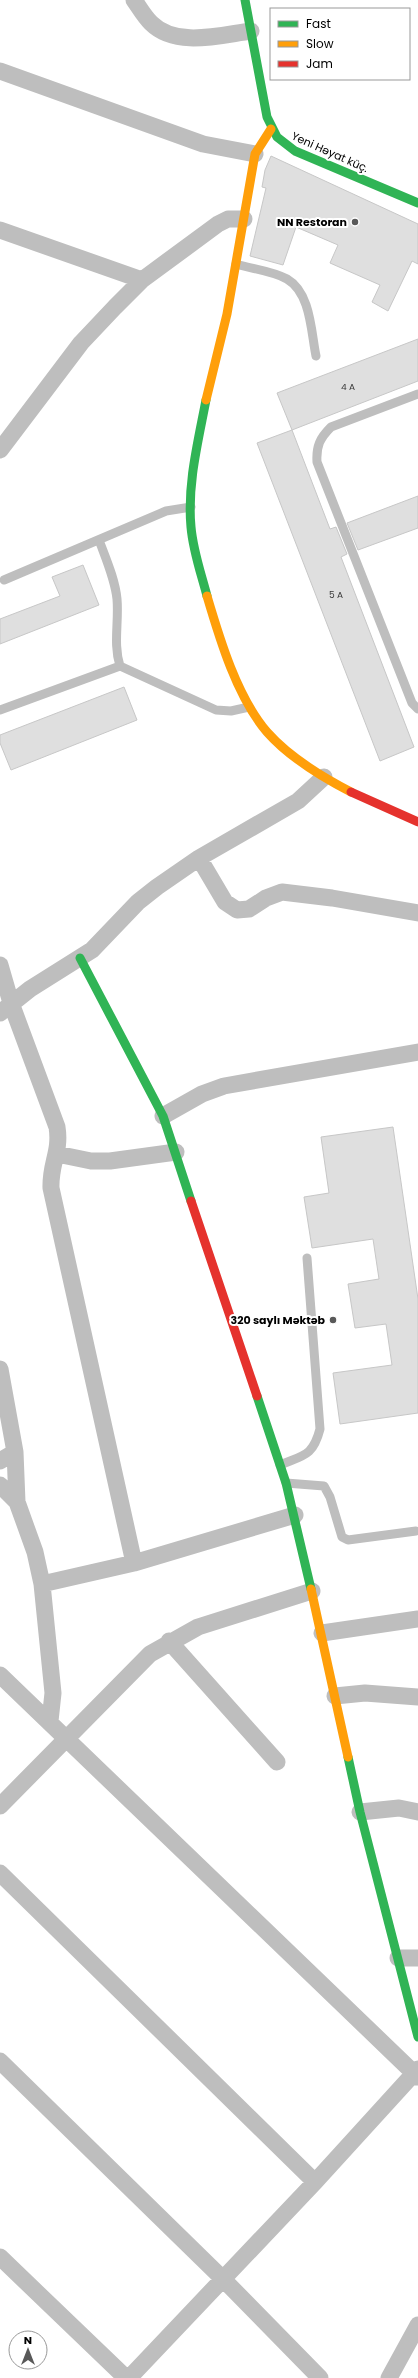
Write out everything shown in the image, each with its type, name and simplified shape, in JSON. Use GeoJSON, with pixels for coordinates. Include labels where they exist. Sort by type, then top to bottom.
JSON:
{"type":"FeatureCollection","features":[{"type":"Feature","properties":{"kind":"street"},"geometry":{"type":"LineString","coordinates":[[134,0],[151,23],[170,34],[192,38],[250,31]]}},
{"type":"Feature","properties":{"kind":"street","name":"Yeni Həyat küç."},"geometry":{"type":"LineString","coordinates":[[245,0],[250,31],[271,129],[281,143],[295,151],[418,203]]}},
{"type":"Feature","properties":{"kind":"street"},"geometry":{"type":"LineString","coordinates":[[0,71],[203,144],[255,154]]}},
{"type":"Feature","properties":{"kind":"street"},"geometry":{"type":"LineString","coordinates":[[271,129],[255,154],[227,314],[206,401],[191,484],[191,507],[195,552],[202,582],[221,641],[249,707],[267,732],[286,750],[324,777],[350,791],[418,822]]}},
{"type":"Feature","properties":{"kind":"street"},"geometry":{"type":"LineString","coordinates":[[0,450],[7,427],[81,343],[142,280],[218,224],[228,219],[244,219]]}},
{"type":"Feature","properties":{"kind":"street"},"geometry":{"type":"LineString","coordinates":[[0,230],[142,280]]}},
{"type":"Feature","properties":{"kind":"street"},"geometry":{"type":"LineString","coordinates":[[6,1008],[52,973],[92,950],[138,902],[199,858],[292,805],[324,777]]}},
{"type":"Feature","properties":{"kind":"street"},"geometry":{"type":"LineString","coordinates":[[199,858],[225,902],[237,910],[249,909],[266,898],[282,892],[332,898],[418,913]]}},
{"type":"Feature","properties":{"kind":"street"},"geometry":{"type":"LineString","coordinates":[[80,958],[163,1116],[286,1483],[295,1515],[322,1633],[360,1812],[418,2037]]}},
{"type":"Feature","properties":{"kind":"street"},"geometry":{"type":"LineString","coordinates":[[0,965],[6,1008],[57,1127],[59,1142],[57,1154],[50,1170],[50,1188],[134,1563]]}},
{"type":"Feature","properties":{"kind":"street"},"geometry":{"type":"LineString","coordinates":[[163,1116],[202,1094],[224,1086],[418,1052]]}},
{"type":"Feature","properties":{"kind":"street"},"geometry":{"type":"LineString","coordinates":[[57,1154],[91,1161],[110,1161],[176,1152]]}},
{"type":"Feature","properties":{"kind":"street"},"geometry":{"type":"LineString","coordinates":[[0,1369],[15,1452],[17,1502],[35,1552],[42,1584],[53,1693],[50,1721]]}},
{"type":"Feature","properties":{"kind":"street"},"geometry":{"type":"LineString","coordinates":[[0,1461],[15,1452]]}},
{"type":"Feature","properties":{"kind":"street"},"geometry":{"type":"LineString","coordinates":[[0,1485],[17,1502]]}},
{"type":"Feature","properties":{"kind":"street"},"geometry":{"type":"LineString","coordinates":[[42,1584],[134,1563],[295,1515]]}},
{"type":"Feature","properties":{"kind":"street"},"geometry":{"type":"LineString","coordinates":[[0,1806],[150,1654],[169,1641],[198,1627],[312,1591]]}},
{"type":"Feature","properties":{"kind":"street"},"geometry":{"type":"LineString","coordinates":[[322,1633],[418,1618]]}},
{"type":"Feature","properties":{"kind":"street"},"geometry":{"type":"LineString","coordinates":[[169,1641],[277,1762]]}},
{"type":"Feature","properties":{"kind":"street"},"geometry":{"type":"LineString","coordinates":[[0,1675],[50,1721],[66,1740],[417,2074],[129,2378]]}},
{"type":"Feature","properties":{"kind":"street"},"geometry":{"type":"LineString","coordinates":[[335,1696],[365,1693],[418,1697]]}},
{"type":"Feature","properties":{"kind":"street"},"geometry":{"type":"LineString","coordinates":[[360,1812],[399,1808],[418,1812]]}},
{"type":"Feature","properties":{"kind":"street"},"geometry":{"type":"LineString","coordinates":[[0,1873],[315,2182]]}},
{"type":"Feature","properties":{"kind":"street"},"geometry":{"type":"LineString","coordinates":[[398,1958],[418,1958]]}},
{"type":"Feature","properties":{"kind":"street"},"geometry":{"type":"LineString","coordinates":[[0,2061],[223,2279],[320,2378]]}},
{"type":"Feature","properties":{"kind":"street"},"geometry":{"type":"LineString","coordinates":[[0,2257],[126,2378]]}},
{"type":"Feature","properties":{"kind":"street"},"geometry":{"type":"LineString","coordinates":[[389,2378],[418,2325]]}},
{"type":"Feature","properties":{"kind":"lane"},"geometry":{"type":"LineString","coordinates":[[236,264],[287,279],[297,287],[304,299],[316,356]]}},
{"type":"Feature","properties":{"kind":"lane"},"geometry":{"type":"LineString","coordinates":[[418,394],[331,427],[320,437],[316,453],[317,462],[406,688],[412,703],[418,709]]}},
{"type":"Feature","properties":{"kind":"lane"},"geometry":{"type":"LineString","coordinates":[[4,580],[166,511],[191,507]]}},
{"type":"Feature","properties":{"kind":"lane"},"geometry":{"type":"LineString","coordinates":[[100,540],[114,583],[117,600],[116,656],[120,666],[216,710],[231,711],[249,707]]}},
{"type":"Feature","properties":{"kind":"lane"},"geometry":{"type":"LineString","coordinates":[[0,710],[120,666]]}},
{"type":"Feature","properties":{"kind":"lane"},"geometry":{"type":"LineString","coordinates":[[280,1465],[312,1451],[317,1443],[320,1429],[307,1258]]}},
{"type":"Feature","properties":{"kind":"lane"},"geometry":{"type":"LineString","coordinates":[[286,1483],[324,1486],[330,1497],[342,1537],[348,1540],[416,1531]]}},
{"type":"Feature","properties":{"kind":"building"},"geometry":{"type":"Polygon","coordinates":[[[271,156],[418,224],[418,264],[412,261],[388,311],[372,302],[380,285],[330,263],[338,245],[296,227],[283,265],[250,256],[266,188],[262,187],[265,170],[271,156]]]}},
{"type":"Feature","properties":{"kind":"building"},"geometry":{"type":"Polygon","coordinates":[[[418,339],[418,381],[292,430],[277,393],[418,339]]]}},
{"type":"Feature","properties":{"kind":"building"},"geometry":{"type":"Polygon","coordinates":[[[292,430],[330,529],[336,527],[347,554],[341,557],[414,747],[380,761],[257,443],[292,430]]]}},
{"type":"Feature","properties":{"kind":"building"},"geometry":{"type":"Polygon","coordinates":[[[418,496],[418,528],[358,550],[347,523],[418,496]]]}},
{"type":"Feature","properties":{"kind":"building"},"geometry":{"type":"Polygon","coordinates":[[[83,565],[99,605],[0,644],[0,619],[60,596],[52,577],[83,565]]]}},
{"type":"Feature","properties":{"kind":"building"},"geometry":{"type":"Polygon","coordinates":[[[124,687],[137,720],[11,770],[0,743],[0,735],[124,687]]]}},
{"type":"Feature","properties":{"kind":"building"},"geometry":{"type":"Polygon","coordinates":[[[393,1127],[418,1299],[418,1413],[340,1424],[333,1373],[392,1365],[386,1324],[355,1328],[348,1284],[379,1279],[373,1239],[312,1248],[304,1197],[329,1193],[321,1137],[393,1127]]]}},
{"type":"Feature","properties":{"kind":"traffic: fast"},"geometry":{"type":"LineString","coordinates":[[245,0],[267,117],[277,137],[295,151],[418,203]]}},
{"type":"Feature","properties":{"kind":"traffic: fast"},"geometry":{"type":"LineString","coordinates":[[206,400],[194,464],[190,511],[194,545],[207,596]]}},
{"type":"Feature","properties":{"kind":"traffic: fast"},"geometry":{"type":"LineString","coordinates":[[80,958],[163,1116],[191,1201]]}},
{"type":"Feature","properties":{"kind":"traffic: fast"},"geometry":{"type":"LineString","coordinates":[[257,1396],[286,1483],[311,1589]]}},
{"type":"Feature","properties":{"kind":"traffic: fast"},"geometry":{"type":"LineString","coordinates":[[348,1757],[360,1812],[418,2037]]}},
{"type":"Feature","properties":{"kind":"traffic: slow"},"geometry":{"type":"LineString","coordinates":[[206,400],[227,314],[255,154],[271,129]]}},
{"type":"Feature","properties":{"kind":"traffic: slow"},"geometry":{"type":"LineString","coordinates":[[207,596],[224,649],[238,685],[256,718],[267,732],[285,750],[317,773],[351,792]]}},
{"type":"Feature","properties":{"kind":"traffic: slow"},"geometry":{"type":"LineString","coordinates":[[311,1589],[348,1757]]}},
{"type":"Feature","properties":{"kind":"traffic: jam"},"geometry":{"type":"LineString","coordinates":[[351,792],[418,822]]}},
{"type":"Feature","properties":{"kind":"traffic: jam"},"geometry":{"type":"LineString","coordinates":[[191,1201],[257,1396]]}},
{"type":"Feature","properties":{"kind":"place","name":"NN Restoran"},"geometry":{"type":"Point","coordinates":[355,222]}},
{"type":"Feature","properties":{"kind":"place","name":"320 saylı Məktəb"},"geometry":{"type":"Point","coordinates":[333,1320]}}]}
